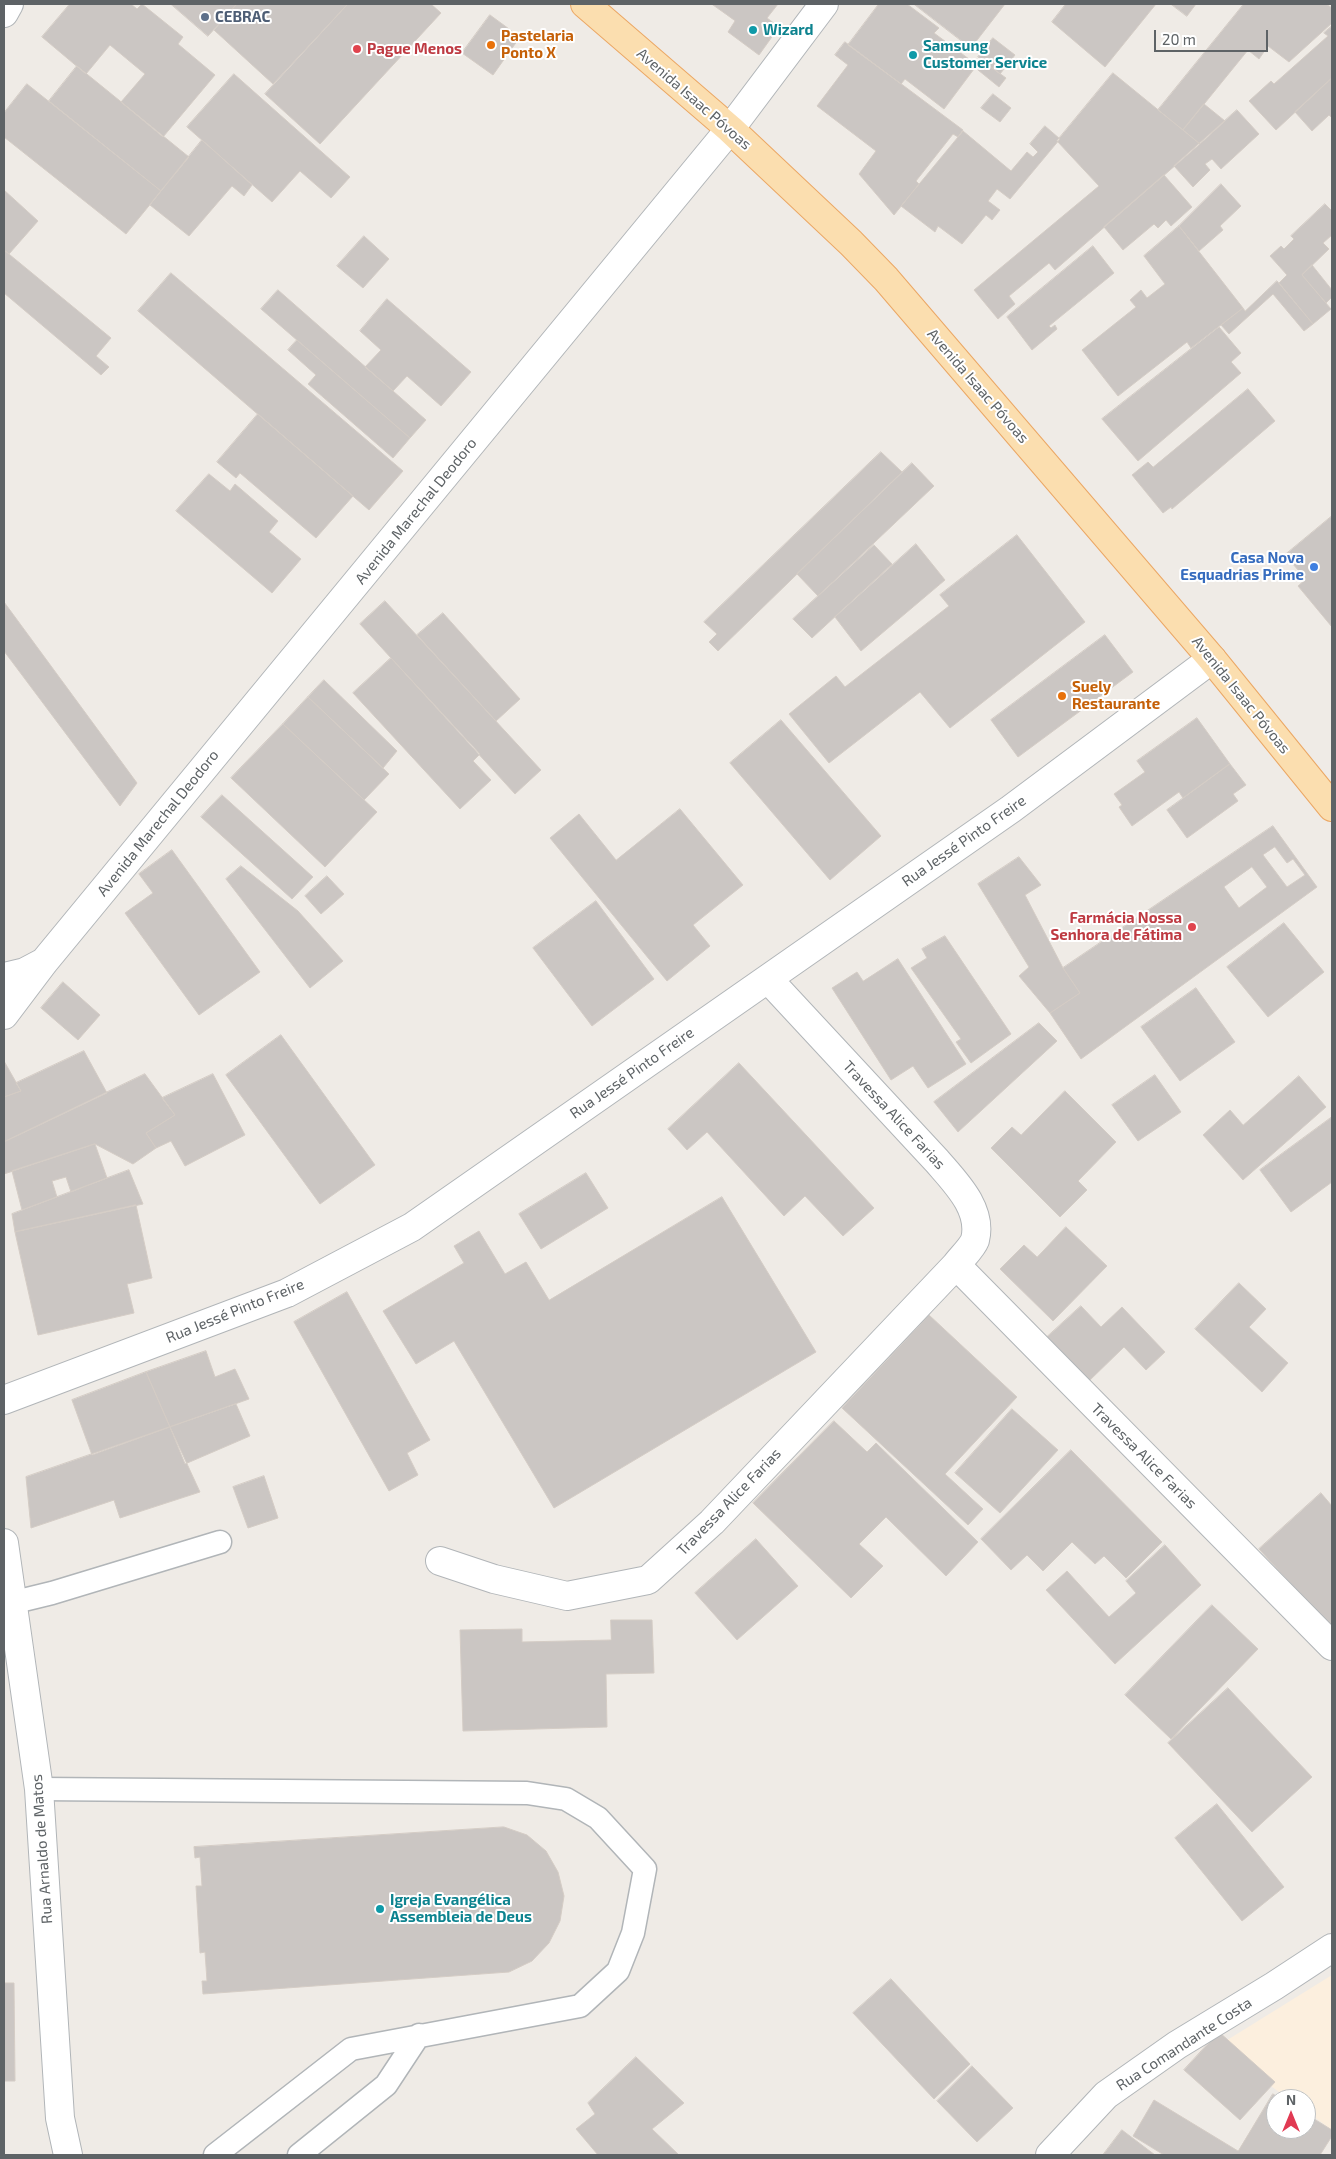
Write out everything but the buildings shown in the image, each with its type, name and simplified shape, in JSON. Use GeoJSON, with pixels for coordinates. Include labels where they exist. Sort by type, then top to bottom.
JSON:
{"type":"FeatureCollection","features":[{"type":"Feature","properties":{"kind":"main road","name":"Avenida Isaac Póvoas"},"geometry":{"type":"LineString","coordinates":[[585,4],[730,129],[852,242],[886,279],[1212,659],[1332,807]]}},
{"type":"Feature","properties":{"kind":"street"},"geometry":{"type":"LineString","coordinates":[[4,13],[9,4]]}},
{"type":"Feature","properties":{"kind":"street","name":"Avenida Marechal Deodoro"},"geometry":{"type":"LineString","coordinates":[[4,1014],[44,962],[730,129],[824,4]]}},
{"type":"Feature","properties":{"kind":"street","name":"Rua Jessé Pinto Freire"},"geometry":{"type":"LineString","coordinates":[[4,1400],[288,1293],[412,1227],[1011,809],[1212,659]]}},
{"type":"Feature","properties":{"kind":"street"},"geometry":{"type":"LineString","coordinates":[[4,977],[25,972],[44,962]]}},
{"type":"Feature","properties":{"kind":"street","name":"Travessa Alice Farias"},"geometry":{"type":"LineString","coordinates":[[440,1561],[494,1579],[567,1596],[648,1580],[712,1522],[956,1265],[975,1241],[975,1216],[962,1192],[930,1153],[768,979]]}},
{"type":"Feature","properties":{"kind":"street","name":"Travessa Alice Farias"},"geometry":{"type":"LineString","coordinates":[[956,1265],[1332,1646]]}},
{"type":"Feature","properties":{"kind":"street","name":"Rua Arnaldo de Matos"},"geometry":{"type":"LineString","coordinates":[[4,1543],[11,1603],[39,1788],[60,2118],[68,2155]]}},
{"type":"Feature","properties":{"kind":"street","name":"Rua Comandante Costa"},"geometry":{"type":"LineString","coordinates":[[1050,2155],[1106,2095],[1177,2046],[1332,1948]]}},
{"type":"Feature","properties":{"kind":"street"},"geometry":{"type":"LineString","coordinates":[[49,2155],[54,2148],[60,2118]]}},
{"type":"Feature","properties":{"kind":"lane"},"geometry":{"type":"LineString","coordinates":[[11,1603],[52,1593],[220,1542]]}},
{"type":"Feature","properties":{"kind":"lane"},"geometry":{"type":"LineString","coordinates":[[39,1788],[527,1793],[566,1799],[598,1818],[645,1868],[633,1933],[618,1971],[580,2006],[351,2049],[215,2155]]}},
{"type":"Feature","properties":{"kind":"lane"},"geometry":{"type":"LineString","coordinates":[[298,2155],[386,2085],[419,2035]]}},
{"type":"Feature","properties":{"kind":"shaded area"},"geometry":{"type":"Polygon","coordinates":[[[1332,1975],[1332,2130],[1316,2118],[1316,2089],[1275,2089],[1216,2047],[1332,1975]]]}},
{"type":"Feature","properties":{"kind":"place","name":"CEBRAC"},"geometry":{"type":"Point","coordinates":[205,17]}},
{"type":"Feature","properties":{"kind":"place","name":"Wizard"},"geometry":{"type":"Point","coordinates":[753,30]}},
{"type":"Feature","properties":{"kind":"place","name":"Pastelaria Ponto X"},"geometry":{"type":"Point","coordinates":[491,45]}},
{"type":"Feature","properties":{"kind":"place","name":"Pague Menos"},"geometry":{"type":"Point","coordinates":[357,49]}},
{"type":"Feature","properties":{"kind":"place","name":"Samsung Customer Service"},"geometry":{"type":"Point","coordinates":[913,55]}},
{"type":"Feature","properties":{"kind":"place","name":"Casa Nova Esquadrias Prime"},"geometry":{"type":"Point","coordinates":[1314,567]}},
{"type":"Feature","properties":{"kind":"place","name":"Suely Restaurante"},"geometry":{"type":"Point","coordinates":[1062,696]}},
{"type":"Feature","properties":{"kind":"place","name":"Farmácia Nossa Senhora de Fátima"},"geometry":{"type":"Point","coordinates":[1192,927]}},
{"type":"Feature","properties":{"kind":"place","name":"Igreja Evangélica Assembleia de Deus"},"geometry":{"type":"Point","coordinates":[380,1909]}}]}
